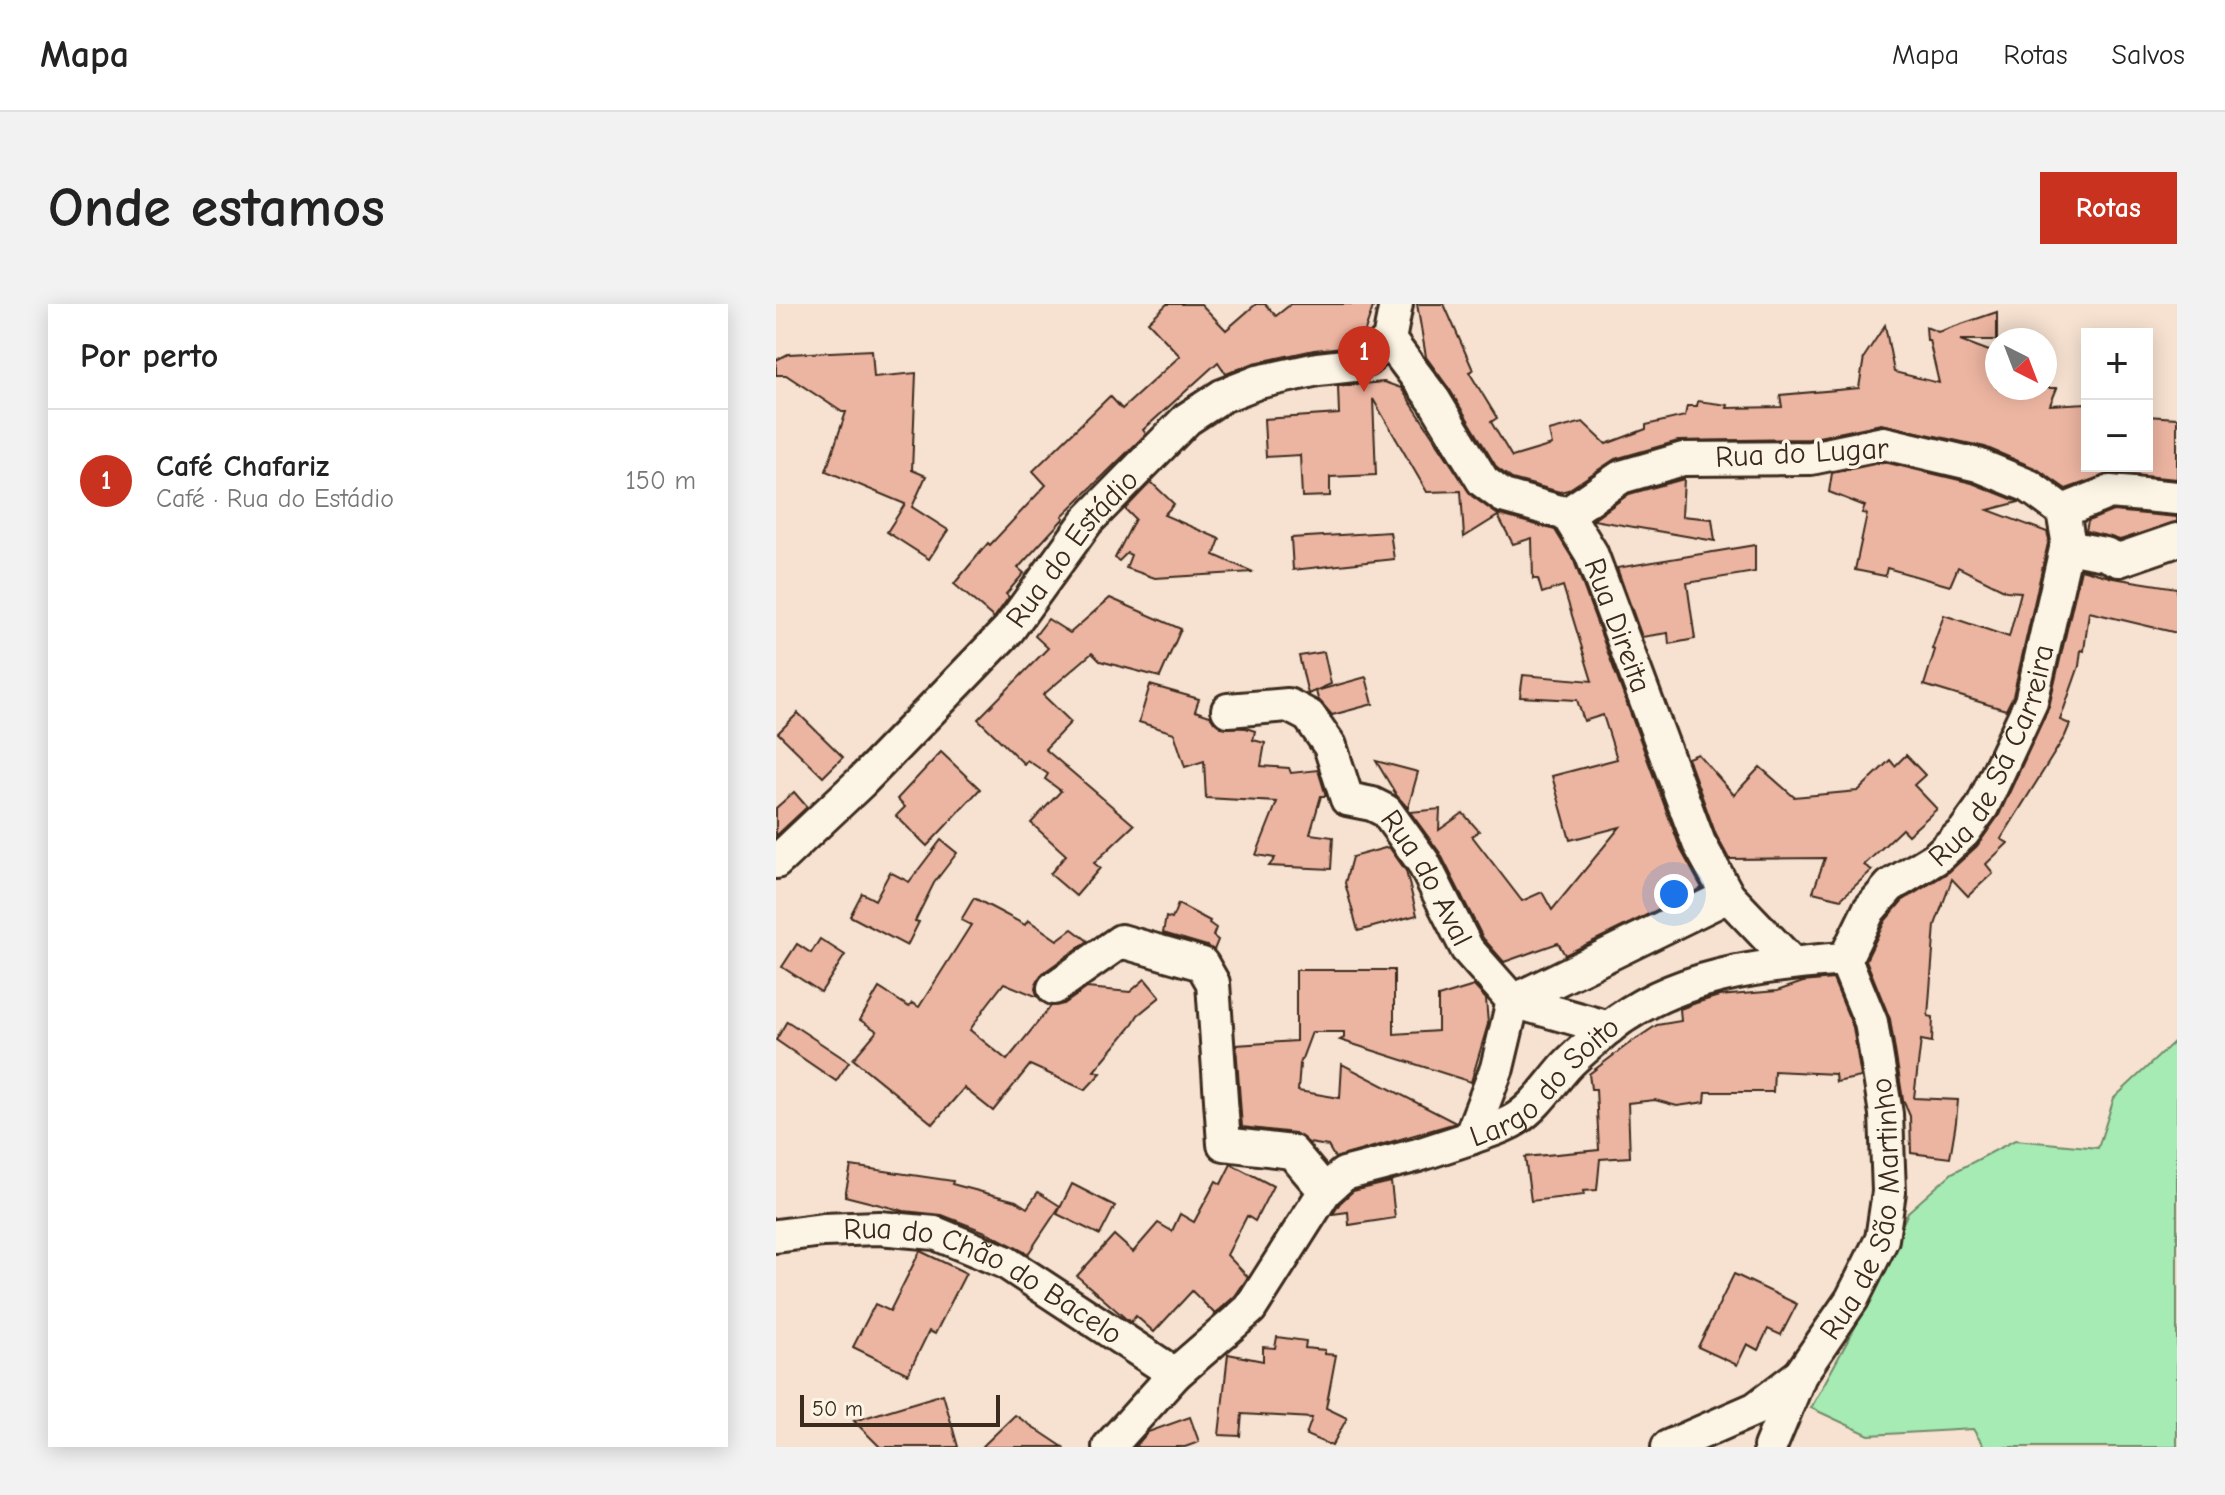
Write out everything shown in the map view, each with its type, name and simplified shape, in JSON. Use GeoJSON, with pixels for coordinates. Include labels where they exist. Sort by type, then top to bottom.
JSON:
{"type":"FeatureCollection","features":[{"type":"Feature","properties":{"kind":"street"},"geometry":{"type":"LineString","coordinates":[[1396,304],[1389,340],[1434,400],[1483,481],[1503,496],[1567,514]]}},
{"type":"Feature","properties":{"kind":"street","name":"Rua do Estádio"},"geometry":{"type":"LineString","coordinates":[[776,862],[862,781],[1009,629],[1087,521],[1187,419],[1222,396],[1258,382],[1354,365],[1374,355],[1389,340]]}},
{"type":"Feature","properties":{"kind":"street","name":"Rua do Lugar"},"geometry":{"type":"LineString","coordinates":[[1567,514],[1621,477],[1683,459],[1811,458],[1884,443],[1978,465],[2029,486],[2063,511]]}},
{"type":"Feature","properties":{"kind":"street"},"geometry":{"type":"LineString","coordinates":[[2063,511],[2110,492],[2177,498]]}},
{"type":"Feature","properties":{"kind":"street","name":"Rua de Sá Carreira"},"geometry":{"type":"LineString","coordinates":[[1845,959],[1869,910],[1879,898],[1890,886],[1936,858],[1964,832],[1982,807],[2031,702],[2068,540],[2063,511]]}},
{"type":"Feature","properties":{"kind":"street","name":"Rua Direita"},"geometry":{"type":"LineString","coordinates":[[1567,514],[1591,553],[1699,843],[1728,896],[1792,963]]}},
{"type":"Feature","properties":{"kind":"street"},"geometry":{"type":"LineString","coordinates":[[2066,547],[2105,554],[2119,560],[2177,540]]}},
{"type":"Feature","properties":{"kind":"street","name":"Rua do Aval"},"geometry":{"type":"LineString","coordinates":[[1228,710],[1288,705],[1309,716],[1330,746],[1347,799],[1372,804],[1386,811],[1423,862],[1467,949],[1513,1001]]}},
{"type":"Feature","properties":{"kind":"street","name":"Largo do Soito"},"geometry":{"type":"LineString","coordinates":[[1470,1138],[1497,1068],[1513,1001],[1728,896]]}},
{"type":"Feature","properties":{"kind":"street"},"geometry":{"type":"LineString","coordinates":[[1054,988],[1121,941],[1202,964],[1213,983],[1224,1144],[1292,1152],[1325,1191]]}},
{"type":"Feature","properties":{"kind":"street","name":"Largo do Soito"},"geometry":{"type":"LineString","coordinates":[[1470,1138],[1514,1120],[1533,1105],[1569,1063],[1609,1028],[1652,1000],[1706,979],[1792,963],[1845,959]]}},
{"type":"Feature","properties":{"kind":"street","name":"Rua de São Martinho"},"geometry":{"type":"LineString","coordinates":[[1770,1447],[1800,1375],[1852,1299],[1882,1239],[1889,1192],[1886,1114],[1871,1022],[1845,959]]}},
{"type":"Feature","properties":{"kind":"street"},"geometry":{"type":"LineString","coordinates":[[1513,1001],[1609,1028]]}},
{"type":"Feature","properties":{"kind":"street"},"geometry":{"type":"LineString","coordinates":[[1109,1447],[1175,1374],[1250,1309],[1325,1191],[1344,1174],[1470,1138]]}},
{"type":"Feature","properties":{"kind":"street","name":"Rua do Chão do Bacelo"},"geometry":{"type":"LineString","coordinates":[[776,1236],[879,1228],[935,1233],[1005,1262],[1175,1374]]}},
{"type":"Feature","properties":{"kind":"street"},"geometry":{"type":"LineString","coordinates":[[1668,1447],[1755,1409],[1800,1375]]}},
{"type":"Feature","properties":{"kind":"green space"},"geometry":{"type":"Polygon","coordinates":[[[2177,1039],[2177,1447],[1984,1447],[1973,1429],[1869,1435],[1811,1408],[1865,1309],[1908,1212],[1952,1173],[2015,1140],[2098,1148],[2114,1098],[2177,1039]]]}},
{"type":"Feature","properties":{"kind":"building"},"geometry":{"type":"Polygon","coordinates":[[[1167,304],[1201,304],[1226,330],[1256,304],[1265,304],[1276,316],[1291,304],[1374,304],[1363,337],[1344,347],[1254,363],[1226,374],[1218,362],[1143,430],[1146,434],[1062,516],[1064,518],[1018,568],[1024,573],[1006,594],[1009,597],[994,618],[954,584],[988,543],[990,545],[1046,485],[1033,471],[1110,396],[1122,409],[1180,356],[1148,322],[1167,304]]]}},
{"type":"Feature","properties":{"kind":"building"},"geometry":{"type":"Polygon","coordinates":[[[1417,304],[1444,304],[1473,370],[1469,372],[1497,418],[1491,422],[1512,457],[1552,445],[1549,431],[1583,422],[1606,444],[1646,429],[1646,425],[1685,416],[1687,406],[1697,406],[1698,401],[1728,405],[1727,408],[1782,407],[1780,395],[1859,388],[1864,357],[1885,325],[1894,372],[1939,383],[1926,327],[1938,332],[1997,312],[1997,328],[1985,328],[1985,340],[1960,340],[1985,349],[1985,400],[2052,400],[2050,405],[2081,403],[2081,472],[2153,472],[2153,416],[2177,418],[2177,479],[2111,473],[2066,489],[2037,469],[1985,447],[1881,424],[1809,439],[1678,441],[1615,459],[1568,490],[1560,492],[1512,479],[1497,468],[1450,390],[1426,357],[1417,304]]]}},
{"type":"Feature","properties":{"kind":"building"},"geometry":{"type":"Polygon","coordinates":[[[872,350],[874,377],[916,373],[912,470],[926,476],[912,507],[948,530],[929,559],[887,532],[905,504],[826,471],[846,412],[786,375],[776,375],[776,360],[788,354],[872,350]]]}},
{"type":"Feature","properties":{"kind":"building"},"geometry":{"type":"Polygon","coordinates":[[[1384,382],[1401,388],[1472,496],[1497,514],[1555,530],[1574,561],[1681,850],[1702,888],[1565,955],[1558,943],[1504,962],[1483,938],[1440,853],[1410,812],[1440,809],[1439,830],[1463,813],[1479,831],[1472,836],[1522,901],[1542,892],[1552,910],[1620,827],[1570,840],[1552,776],[1617,759],[1603,715],[1584,721],[1577,700],[1520,697],[1523,675],[1592,681],[1563,586],[1542,593],[1538,579],[1533,579],[1532,538],[1513,544],[1498,516],[1464,537],[1461,491],[1427,492],[1373,399],[1376,475],[1330,477],[1330,496],[1302,497],[1300,455],[1266,457],[1264,419],[1339,414],[1338,386],[1384,382]]]}},
{"type":"Feature","properties":{"kind":"building"},"geometry":{"type":"Polygon","coordinates":[[[1884,462],[1972,483],[2019,502],[1988,510],[2047,532],[2049,539],[2013,696],[2006,710],[1924,685],[1944,615],[2009,637],[2021,592],[2006,591],[1958,567],[1950,586],[1887,568],[1885,576],[1855,570],[1867,514],[1862,513],[1865,506],[1829,492],[1832,473],[1884,462]]]}},
{"type":"Feature","properties":{"kind":"building"},"geometry":{"type":"Polygon","coordinates":[[[1684,479],[1682,516],[1712,519],[1715,541],[1593,520],[1629,494],[1684,479]]]}},
{"type":"Feature","properties":{"kind":"building"},"geometry":{"type":"Polygon","coordinates":[[[1151,482],[1174,504],[1164,515],[1220,539],[1214,555],[1253,572],[1155,578],[1126,568],[1131,555],[1127,553],[1119,561],[1115,558],[1135,519],[1125,509],[1151,482]]]}},
{"type":"Feature","properties":{"kind":"building"},"geometry":{"type":"Polygon","coordinates":[[[2113,511],[2177,517],[2177,522],[2120,540],[2086,531],[2088,521],[2113,511]]]}},
{"type":"Feature","properties":{"kind":"building"},"geometry":{"type":"Polygon","coordinates":[[[1390,532],[1394,559],[1293,570],[1291,538],[1390,532]]]}},
{"type":"Feature","properties":{"kind":"building"},"geometry":{"type":"Polygon","coordinates":[[[1755,545],[1755,572],[1687,583],[1695,639],[1669,644],[1668,633],[1642,637],[1617,568],[1755,545]]]}},
{"type":"Feature","properties":{"kind":"building"},"geometry":{"type":"Polygon","coordinates":[[[2081,569],[2113,578],[2177,588],[2177,633],[2089,612],[2084,651],[2081,650],[2079,666],[2060,720],[2070,724],[2065,736],[2001,839],[2008,843],[1986,864],[1993,873],[1968,896],[1952,879],[1935,925],[1928,1016],[1933,1017],[1932,1042],[1921,1040],[1914,1098],[1958,1100],[1956,1122],[1950,1158],[1911,1153],[1910,1116],[1903,1100],[1890,1019],[1866,960],[1885,921],[1902,901],[1949,872],[1977,846],[1999,815],[2049,707],[2081,569]]]}},
{"type":"Feature","properties":{"kind":"building"},"geometry":{"type":"Polygon","coordinates":[[[1110,598],[1181,629],[1160,677],[1100,661],[1092,653],[1043,695],[1071,722],[1045,749],[1134,825],[1094,863],[1100,868],[1076,896],[1050,874],[1066,855],[1031,823],[1061,791],[1045,779],[1048,774],[1027,760],[1024,764],[978,719],[1048,648],[1035,636],[1048,619],[1070,633],[1110,598]]]}},
{"type":"Feature","properties":{"kind":"building"},"geometry":{"type":"Polygon","coordinates":[[[1324,652],[1331,684],[1308,694],[1299,656],[1324,652]]]}},
{"type":"Feature","properties":{"kind":"building"},"geometry":{"type":"Polygon","coordinates":[[[1366,677],[1373,704],[1332,715],[1318,699],[1316,691],[1366,677]]]}},
{"type":"Feature","properties":{"kind":"building"},"geometry":{"type":"Polygon","coordinates":[[[1150,685],[1199,699],[1195,711],[1210,716],[1221,727],[1255,731],[1253,740],[1265,743],[1261,766],[1289,768],[1291,773],[1318,770],[1326,796],[1321,796],[1310,834],[1333,837],[1331,869],[1269,866],[1275,858],[1256,855],[1277,802],[1206,798],[1204,761],[1185,767],[1174,733],[1139,722],[1150,685]]]}},
{"type":"Feature","properties":{"kind":"building"},"geometry":{"type":"Polygon","coordinates":[[[798,713],[843,757],[823,777],[778,733],[798,713]]]}},
{"type":"Feature","properties":{"kind":"building"},"geometry":{"type":"Polygon","coordinates":[[[941,752],[980,789],[927,846],[896,816],[905,807],[897,799],[941,752]]]}},
{"type":"Feature","properties":{"kind":"building"},"geometry":{"type":"Polygon","coordinates":[[[1698,754],[1734,795],[1760,767],[1794,797],[1858,791],[1890,760],[1895,766],[1906,755],[1925,775],[1914,785],[1937,809],[1908,835],[1902,829],[1864,865],[1872,870],[1841,899],[1813,892],[1825,858],[1729,859],[1716,835],[1688,758],[1698,754]]]}},
{"type":"Feature","properties":{"kind":"building"},"geometry":{"type":"Polygon","coordinates":[[[1376,761],[1418,772],[1408,808],[1397,796],[1376,761]]]}},
{"type":"Feature","properties":{"kind":"building"},"geometry":{"type":"Polygon","coordinates":[[[794,792],[807,807],[776,836],[776,808],[794,792]]]}},
{"type":"Feature","properties":{"kind":"building"},"geometry":{"type":"Polygon","coordinates":[[[941,840],[957,853],[934,883],[915,921],[919,922],[907,946],[850,916],[862,893],[875,900],[890,872],[909,882],[941,840]]]}},
{"type":"Feature","properties":{"kind":"building"},"geometry":{"type":"Polygon","coordinates":[[[1389,847],[1406,871],[1417,915],[1358,931],[1345,883],[1352,857],[1389,847]]]}},
{"type":"Feature","properties":{"kind":"building"},"geometry":{"type":"Polygon","coordinates":[[[974,898],[1025,925],[1028,920],[1057,940],[1072,929],[1088,941],[1043,973],[1035,989],[1038,997],[1004,983],[987,1005],[970,1030],[1007,1060],[1051,1006],[1064,1004],[1087,988],[1130,992],[1145,979],[1160,997],[1138,1015],[1094,1071],[1101,1073],[1085,1090],[1030,1065],[993,1111],[964,1088],[933,1124],[853,1059],[877,1031],[860,1020],[879,988],[909,1007],[912,1003],[919,1007],[971,925],[961,920],[974,898]]]}},
{"type":"Feature","properties":{"kind":"building"},"geometry":{"type":"Polygon","coordinates":[[[1178,904],[1210,921],[1216,928],[1213,936],[1218,940],[1214,950],[1163,933],[1166,917],[1172,919],[1178,904]]]}},
{"type":"Feature","properties":{"kind":"building"},"geometry":{"type":"Polygon","coordinates":[[[820,939],[845,955],[821,992],[782,967],[797,944],[811,953],[820,939]]]}},
{"type":"Feature","properties":{"kind":"building"},"geometry":{"type":"Polygon","coordinates":[[[1296,970],[1394,970],[1394,1034],[1438,1031],[1438,997],[1474,986],[1486,999],[1488,1024],[1471,1082],[1340,1040],[1344,1038],[1344,1032],[1312,1032],[1300,1064],[1298,1091],[1340,1098],[1342,1064],[1456,1123],[1335,1158],[1328,1146],[1309,1143],[1295,1133],[1242,1127],[1236,1045],[1296,1041],[1296,970]]]}},
{"type":"Feature","properties":{"kind":"building"},"geometry":{"type":"Polygon","coordinates":[[[1833,979],[1853,1027],[1861,1077],[1836,1082],[1835,1074],[1774,1071],[1773,1092],[1706,1092],[1705,1102],[1677,1106],[1655,1100],[1628,1103],[1630,1157],[1600,1159],[1597,1190],[1583,1191],[1584,1195],[1531,1201],[1525,1157],[1599,1150],[1596,1089],[1591,1089],[1589,1074],[1627,1045],[1657,1025],[1681,1021],[1680,1009],[1696,1003],[1719,996],[1777,991],[1803,982],[1833,979]]]}},
{"type":"Feature","properties":{"kind":"building"},"geometry":{"type":"Polygon","coordinates":[[[787,1021],[849,1062],[836,1081],[776,1040],[787,1021]]]}},
{"type":"Feature","properties":{"kind":"building"},"geometry":{"type":"Polygon","coordinates":[[[1231,1164],[1273,1186],[1255,1221],[1247,1216],[1227,1255],[1248,1277],[1235,1296],[1215,1314],[1192,1291],[1154,1332],[1136,1316],[1131,1322],[1125,1318],[1077,1276],[1114,1235],[1133,1252],[1158,1223],[1172,1231],[1180,1214],[1194,1222],[1216,1181],[1221,1184],[1231,1164]]]}},
{"type":"Feature","properties":{"kind":"building"},"geometry":{"type":"Polygon","coordinates":[[[851,1166],[953,1181],[952,1184],[1016,1201],[1027,1208],[1038,1192],[1060,1206],[1028,1254],[988,1233],[942,1215],[904,1211],[845,1196],[851,1166]]]}},
{"type":"Feature","properties":{"kind":"building"},"geometry":{"type":"Polygon","coordinates":[[[1391,1182],[1395,1218],[1349,1225],[1348,1212],[1333,1214],[1353,1191],[1391,1182]]]}},
{"type":"Feature","properties":{"kind":"building"},"geometry":{"type":"Polygon","coordinates":[[[1072,1184],[1115,1206],[1100,1235],[1057,1214],[1072,1184]]]}},
{"type":"Feature","properties":{"kind":"building"},"geometry":{"type":"Polygon","coordinates":[[[920,1251],[966,1273],[935,1334],[929,1331],[908,1374],[853,1347],[875,1304],[890,1311],[920,1251]]]}},
{"type":"Feature","properties":{"kind":"building"},"geometry":{"type":"Polygon","coordinates":[[[1734,1274],[1797,1304],[1781,1335],[1768,1329],[1758,1350],[1747,1344],[1737,1365],[1698,1347],[1734,1274]]]}},
{"type":"Feature","properties":{"kind":"building"},"geometry":{"type":"Polygon","coordinates":[[[1277,1337],[1306,1341],[1305,1348],[1325,1350],[1325,1354],[1336,1355],[1326,1408],[1347,1418],[1332,1446],[1306,1435],[1312,1418],[1242,1414],[1240,1436],[1219,1435],[1228,1354],[1263,1361],[1263,1347],[1275,1348],[1277,1337]]]}},
{"type":"Feature","properties":{"kind":"building"},"geometry":{"type":"Polygon","coordinates":[[[943,1394],[958,1447],[880,1447],[854,1421],[943,1394]]]}},
{"type":"Feature","properties":{"kind":"building"},"geometry":{"type":"Polygon","coordinates":[[[1015,1415],[1063,1447],[982,1447],[1015,1415]]]}},
{"type":"Feature","properties":{"kind":"building"},"geometry":{"type":"Polygon","coordinates":[[[1190,1417],[1199,1442],[1185,1447],[1135,1447],[1148,1432],[1190,1417]]]}},
{"type":"Feature","properties":{"kind":"place","name":"Café Chafariz"},"geometry":{"type":"Point","coordinates":[1364,392]}}]}
